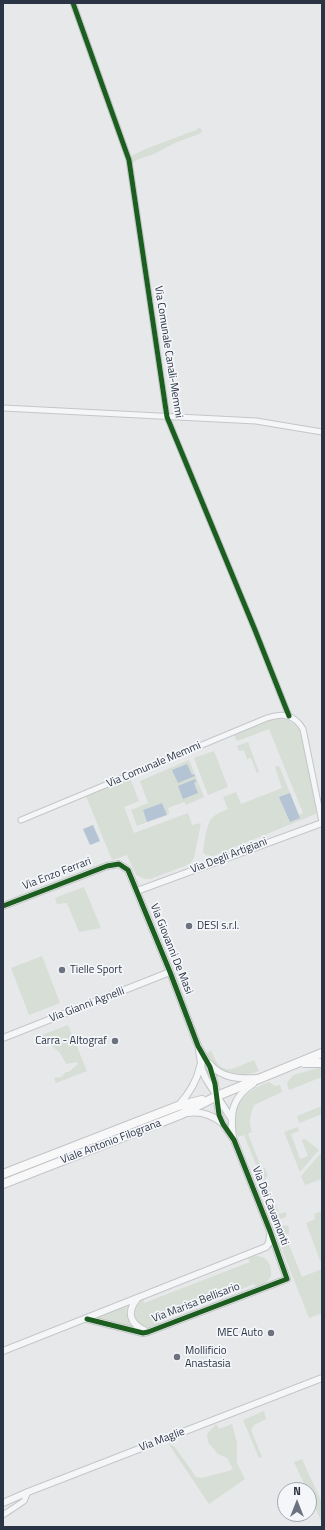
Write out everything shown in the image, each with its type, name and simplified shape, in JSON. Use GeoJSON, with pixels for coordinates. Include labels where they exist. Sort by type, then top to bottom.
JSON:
{"type":"FeatureCollection","features":[{"type":"Feature","properties":{"kind":"main road","name":"Viale Antonio Filograna"},"geometry":{"type":"LineString","coordinates":[[3,1184],[182,1114],[217,1096],[322,1053]]}},
{"type":"Feature","properties":{"kind":"main road"},"geometry":{"type":"LineString","coordinates":[[300,1063],[322,1063]]}},
{"type":"Feature","properties":{"kind":"main road","name":"Viale Antonio Filograna"},"geometry":{"type":"LineString","coordinates":[[3,1174],[178,1106],[217,1096]]}},
{"type":"Feature","properties":{"kind":"street","name":"Via Comunale Canali-Memmi"},"geometry":{"type":"LineString","coordinates":[[73,3],[129,160],[167,417],[289,716]]}},
{"type":"Feature","properties":{"kind":"street"},"geometry":{"type":"LineString","coordinates":[[3,408],[256,421],[322,432]]}},
{"type":"Feature","properties":{"kind":"street","name":"Via Comunale Memmi"},"geometry":{"type":"LineString","coordinates":[[20,820],[267,718],[280,715],[289,716]]}},
{"type":"Feature","properties":{"kind":"street"},"geometry":{"type":"LineString","coordinates":[[289,716],[303,729],[322,822]]}},
{"type":"Feature","properties":{"kind":"street","name":"Via Degli Artigiani"},"geometry":{"type":"LineString","coordinates":[[137,891],[322,822]]}},
{"type":"Feature","properties":{"kind":"street","name":"Via Giovanni De Masi"},"geometry":{"type":"LineString","coordinates":[[119,864],[128,870],[137,891],[170,972],[203,1061]]}},
{"type":"Feature","properties":{"kind":"street","name":"Via Enzo Ferrari"},"geometry":{"type":"LineString","coordinates":[[3,906],[107,866],[119,864]]}},
{"type":"Feature","properties":{"kind":"street","name":"Via Gianni Agnelli"},"geometry":{"type":"LineString","coordinates":[[3,1038],[170,972]]}},
{"type":"Feature","properties":{"kind":"street"},"geometry":{"type":"LineString","coordinates":[[203,1061],[218,1072],[231,1077],[263,1077]]}},
{"type":"Feature","properties":{"kind":"street"},"geometry":{"type":"LineString","coordinates":[[203,1061],[213,1076],[219,1115],[223,1124],[234,1140]]}},
{"type":"Feature","properties":{"kind":"street"},"geometry":{"type":"LineString","coordinates":[[178,1106],[190,1092],[198,1078],[203,1061]]}},
{"type":"Feature","properties":{"kind":"street"},"geometry":{"type":"LineString","coordinates":[[234,1140],[231,1118],[232,1109],[243,1090],[263,1077]]}},
{"type":"Feature","properties":{"kind":"street"},"geometry":{"type":"LineString","coordinates":[[217,1096],[231,1118]]}},
{"type":"Feature","properties":{"kind":"street"},"geometry":{"type":"LineString","coordinates":[[182,1114],[194,1112],[204,1113],[212,1115],[223,1124]]}},
{"type":"Feature","properties":{"kind":"street","name":"Via Dei Cavamonti"},"geometry":{"type":"LineString","coordinates":[[234,1140],[270,1230],[287,1279]]}},
{"type":"Feature","properties":{"kind":"street"},"geometry":{"type":"LineString","coordinates":[[3,1351],[266,1247],[269,1243],[270,1230]]}},
{"type":"Feature","properties":{"kind":"street","name":"Via Marisa Bellisario"},"geometry":{"type":"LineString","coordinates":[[87,1319],[148,1332],[287,1279]]}},
{"type":"Feature","properties":{"kind":"street","name":"Via Marisa Bellisario"},"geometry":{"type":"LineString","coordinates":[[138,1298],[133,1304],[130,1312],[132,1320],[137,1327],[148,1332]]}},
{"type":"Feature","properties":{"kind":"street","name":"Via Maglie"},"geometry":{"type":"LineString","coordinates":[[3,1503],[322,1378]]}},
{"type":"Feature","properties":{"kind":"street"},"geometry":{"type":"LineString","coordinates":[[3,1515],[24,1501],[28,1492]]}},
{"type":"Feature","properties":{"kind":"street"},"geometry":{"type":"LineString","coordinates":[[10,1500],[12,1510]]}},
{"type":"Feature","properties":{"kind":"shaded area"},"geometry":{"type":"Polygon","coordinates":[[[200,127],[202,132],[199,134],[177,142],[131,164],[130,157],[136,153],[194,131],[200,127]]]}},
{"type":"Feature","properties":{"kind":"shaded area"},"geometry":{"type":"Polygon","coordinates":[[[276,718],[289,721],[300,729],[318,813],[213,856],[206,855],[203,852],[211,819],[228,809],[223,797],[236,792],[241,804],[282,788],[275,767],[279,766],[299,815],[303,813],[269,729],[237,741],[234,735],[276,718]]]}},
{"type":"Feature","properties":{"kind":"shaded area"},"geometry":{"type":"Polygon","coordinates":[[[248,742],[259,772],[257,773],[251,758],[247,759],[244,750],[239,751],[237,746],[248,742]]]}},
{"type":"Feature","properties":{"kind":"shaded area"},"geometry":{"type":"Polygon","coordinates":[[[214,751],[228,787],[208,795],[194,758],[214,751]]]}},
{"type":"Feature","properties":{"kind":"shaded area"},"geometry":{"type":"Polygon","coordinates":[[[189,760],[204,797],[186,805],[184,802],[168,808],[169,814],[167,815],[162,803],[143,810],[147,822],[137,826],[131,810],[148,803],[140,781],[189,760]]]}},
{"type":"Feature","properties":{"kind":"shaded area"},"geometry":{"type":"Polygon","coordinates":[[[130,778],[139,801],[124,807],[134,833],[188,813],[192,825],[201,823],[194,858],[190,864],[150,879],[145,879],[136,875],[127,855],[112,860],[86,796],[130,778]]]}},
{"type":"Feature","properties":{"kind":"shaded area"},"geometry":{"type":"Polygon","coordinates":[[[84,887],[101,928],[79,932],[67,903],[57,904],[55,898],[84,887]]]}},
{"type":"Feature","properties":{"kind":"shaded area"},"geometry":{"type":"Polygon","coordinates":[[[42,956],[60,1003],[29,1015],[11,968],[42,956]]]}},
{"type":"Feature","properties":{"kind":"shaded area"},"geometry":{"type":"Polygon","coordinates":[[[68,1025],[87,1071],[56,1083],[54,1078],[61,1077],[78,1064],[77,1062],[66,1064],[60,1053],[46,1041],[42,1035],[68,1025]]]}},
{"type":"Feature","properties":{"kind":"shaded area"},"geometry":{"type":"Polygon","coordinates":[[[211,1050],[219,1065],[223,1068],[233,1068],[254,1060],[259,1071],[251,1074],[236,1075],[223,1071],[206,1055],[211,1050]]]}},
{"type":"Feature","properties":{"kind":"shaded area"},"geometry":{"type":"Polygon","coordinates":[[[322,1067],[322,1077],[289,1090],[287,1083],[293,1075],[322,1067]]]}},
{"type":"Feature","properties":{"kind":"shaded area"},"geometry":{"type":"Polygon","coordinates":[[[269,1082],[275,1086],[280,1085],[282,1092],[254,1105],[250,1118],[252,1132],[248,1134],[262,1169],[265,1168],[268,1176],[265,1178],[279,1214],[286,1212],[286,1217],[278,1220],[244,1135],[238,1137],[234,1115],[237,1107],[244,1097],[259,1086],[269,1082]]]}},
{"type":"Feature","properties":{"kind":"shaded area"},"geometry":{"type":"Polygon","coordinates":[[[322,1106],[322,1114],[299,1123],[297,1116],[322,1106]]]}},
{"type":"Feature","properties":{"kind":"shaded area"},"geometry":{"type":"Polygon","coordinates":[[[298,1127],[299,1131],[291,1134],[300,1159],[308,1156],[302,1140],[305,1139],[319,1150],[300,1172],[284,1132],[298,1127]]]}},
{"type":"Feature","properties":{"kind":"shaded area"},"geometry":{"type":"Polygon","coordinates":[[[322,1152],[322,1179],[305,1185],[301,1176],[322,1152]]]}},
{"type":"Feature","properties":{"kind":"shaded area"},"geometry":{"type":"Polygon","coordinates":[[[322,1211],[322,1266],[306,1223],[315,1219],[314,1214],[322,1211]]]}},
{"type":"Feature","properties":{"kind":"shaded area"},"geometry":{"type":"Polygon","coordinates":[[[286,1225],[289,1227],[289,1233],[285,1235],[302,1277],[322,1269],[322,1313],[309,1318],[276,1234],[281,1231],[280,1227],[286,1225]]]}},
{"type":"Feature","properties":{"kind":"shaded area"},"geometry":{"type":"Polygon","coordinates":[[[259,1256],[265,1259],[271,1268],[271,1276],[265,1284],[256,1288],[254,1284],[158,1322],[160,1325],[152,1328],[143,1327],[135,1319],[133,1312],[137,1303],[143,1298],[144,1303],[250,1262],[248,1258],[259,1256]]]}},
{"type":"Feature","properties":{"kind":"shaded area"},"geometry":{"type":"Polygon","coordinates":[[[128,1305],[126,1312],[132,1327],[99,1319],[98,1317],[128,1305]]]}},
{"type":"Feature","properties":{"kind":"shaded area"},"geometry":{"type":"Polygon","coordinates":[[[264,1411],[266,1419],[254,1425],[251,1430],[262,1457],[259,1458],[243,1420],[264,1411]]]}},
{"type":"Feature","properties":{"kind":"shaded area"},"geometry":{"type":"Polygon","coordinates":[[[216,1424],[219,1429],[232,1424],[237,1443],[237,1463],[245,1479],[209,1504],[168,1443],[175,1447],[196,1477],[202,1478],[229,1471],[233,1469],[227,1458],[218,1454],[208,1442],[207,1434],[216,1424]]]}},
{"type":"Feature","properties":{"kind":"shaded area"},"geometry":{"type":"Polygon","coordinates":[[[302,1459],[312,1482],[303,1482],[294,1462],[302,1459]]]}},
{"type":"Feature","properties":{"kind":"shaded area"},"geometry":{"type":"Polygon","coordinates":[[[317,1492],[322,1503],[322,1523],[317,1512],[317,1492]]]}},
{"type":"Feature","properties":{"kind":"water"},"geometry":{"type":"Polygon","coordinates":[[[187,764],[192,775],[194,774],[195,776],[178,783],[172,770],[187,764]]]}},
{"type":"Feature","properties":{"kind":"water"},"geometry":{"type":"Polygon","coordinates":[[[195,779],[196,782],[194,783],[198,793],[183,799],[178,786],[195,779]]]}},
{"type":"Feature","properties":{"kind":"water"},"geometry":{"type":"Polygon","coordinates":[[[290,793],[300,818],[290,822],[279,797],[290,793]]]}},
{"type":"Feature","properties":{"kind":"water"},"geometry":{"type":"Polygon","coordinates":[[[162,803],[167,815],[147,822],[143,810],[162,803]]]}},
{"type":"Feature","properties":{"kind":"water"},"geometry":{"type":"Polygon","coordinates":[[[93,825],[100,841],[90,845],[83,829],[93,825]]]}},
{"type":"Feature","properties":{"kind":"cycle path"},"geometry":{"type":"LineString","coordinates":[[73,3],[129,160],[167,417],[289,716]]}},
{"type":"Feature","properties":{"kind":"cycle path"},"geometry":{"type":"LineString","coordinates":[[3,906],[107,866],[119,864],[128,870],[170,972],[198,1046],[210,1067],[215,1084],[219,1115],[223,1124],[234,1140],[270,1231],[287,1279],[148,1332],[143,1333],[87,1319]]}},
{"type":"Feature","properties":{"kind":"place","name":"DESI s.r.l."},"geometry":{"type":"Point","coordinates":[189,926]}},
{"type":"Feature","properties":{"kind":"place","name":"Tielle Sport"},"geometry":{"type":"Point","coordinates":[62,970]}},
{"type":"Feature","properties":{"kind":"place","name":"Carra - Altograf"},"geometry":{"type":"Point","coordinates":[115,1041]}},
{"type":"Feature","properties":{"kind":"place","name":"MEC Auto"},"geometry":{"type":"Point","coordinates":[271,1333]}},
{"type":"Feature","properties":{"kind":"place","name":"Mollificio Anastasia"},"geometry":{"type":"Point","coordinates":[177,1357]}}]}
